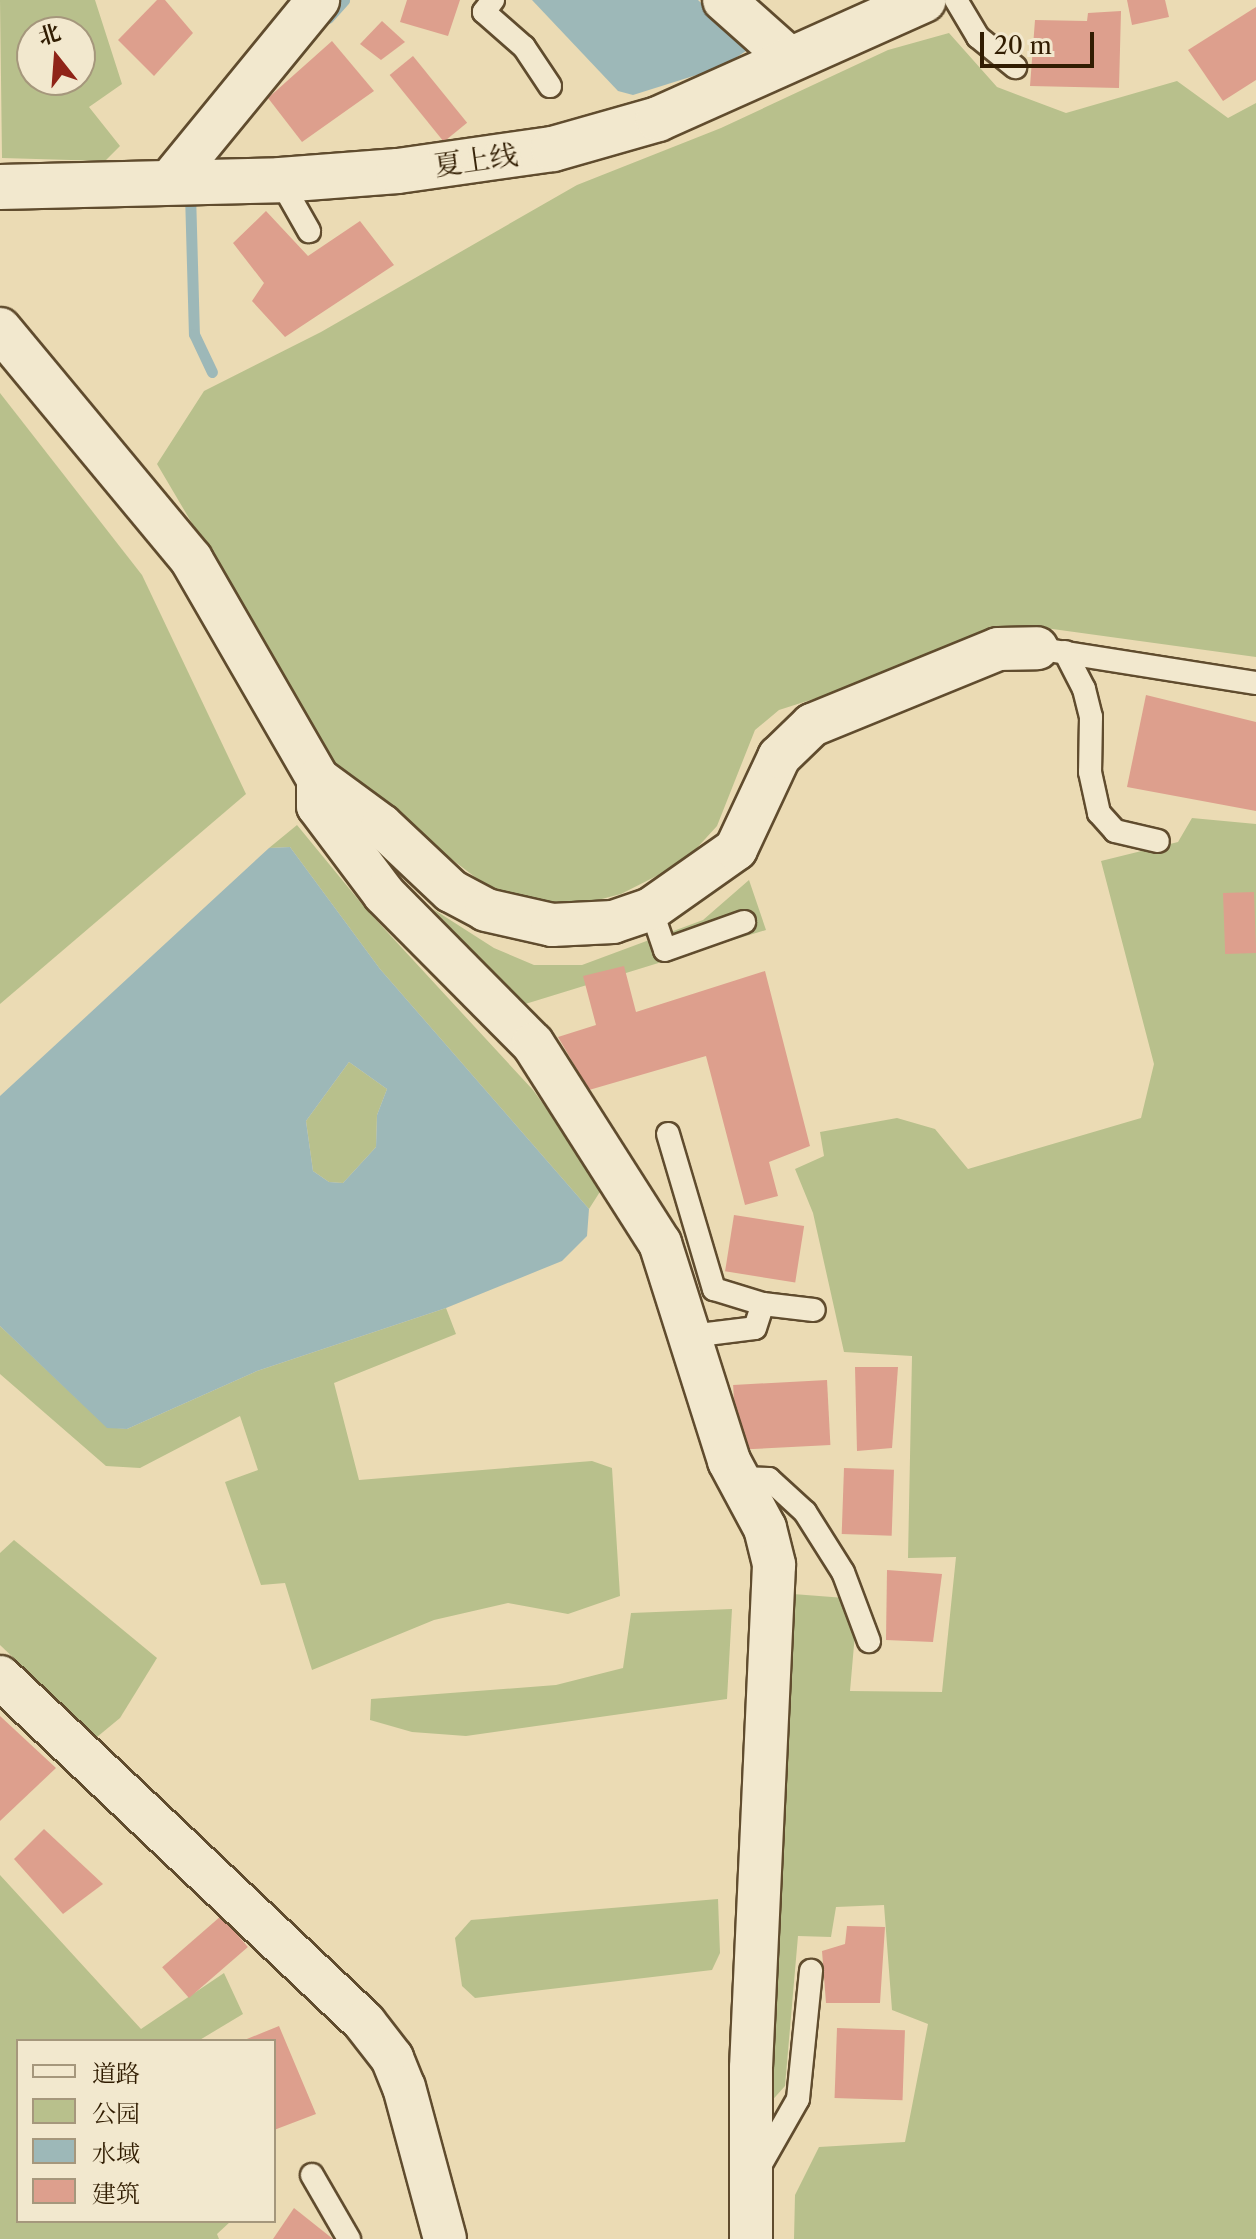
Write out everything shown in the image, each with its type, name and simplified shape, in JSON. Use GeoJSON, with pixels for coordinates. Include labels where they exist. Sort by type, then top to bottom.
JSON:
{"type":"FeatureCollection","features":[{"type":"Feature","properties":{"kind":"street"},"geometry":{"type":"LineString","coordinates":[[170,181],[318,0]]}},
{"type":"Feature","properties":{"kind":"street"},"geometry":{"type":"LineString","coordinates":[[724,0],[788,57]]}},
{"type":"Feature","properties":{"kind":"street","name":"夏上线"},"geometry":{"type":"LineString","coordinates":[[0,187],[280,180],[398,171],[553,149],[658,119],[788,57],[924,0]]}},
{"type":"Feature","properties":{"kind":"street"},"geometry":{"type":"LineString","coordinates":[[0,329],[191,559],[318,779],[382,826],[451,891],[486,910],[552,925],[583,925],[651,909],[736,849],[779,757],[812,725],[998,649],[1051,650]]}},
{"type":"Feature","properties":{"kind":"street"},"geometry":{"type":"LineString","coordinates":[[318,779],[318,806],[384,894],[533,1044],[603,1148],[660,1243],[738,1478],[765,1528],[774,1565],[751,2068],[751,2239]]}},
{"type":"Feature","properties":{"kind":"street"},"geometry":{"type":"LineString","coordinates":[[0,1677],[364,2022],[392,2058],[404,2087],[445,2239]]}},
{"type":"Feature","properties":{"kind":"lane"},"geometry":{"type":"LineString","coordinates":[[493,0],[484,12],[524,47],[550,86]]}},
{"type":"Feature","properties":{"kind":"lane"},"geometry":{"type":"LineString","coordinates":[[956,0],[978,37],[1015,67]]}},
{"type":"Feature","properties":{"kind":"lane"},"geometry":{"type":"LineString","coordinates":[[280,180],[309,231]]}},
{"type":"Feature","properties":{"kind":"lane"},"geometry":{"type":"LineString","coordinates":[[1051,650],[1256,683]]}},
{"type":"Feature","properties":{"kind":"lane"},"geometry":{"type":"LineString","coordinates":[[1051,650],[1084,689],[1091,717],[1090,772],[1099,813],[1115,831],[1158,841]]}},
{"type":"Feature","properties":{"kind":"lane"},"geometry":{"type":"LineString","coordinates":[[651,909],[665,950],[744,922]]}},
{"type":"Feature","properties":{"kind":"lane"},"geometry":{"type":"LineString","coordinates":[[668,1134],[714,1289],[763,1304],[814,1310]]}},
{"type":"Feature","properties":{"kind":"lane"},"geometry":{"type":"LineString","coordinates":[[691,1336],[755,1328],[763,1304]]}},
{"type":"Feature","properties":{"kind":"lane"},"geometry":{"type":"LineString","coordinates":[[738,1478],[769,1479],[805,1512],[843,1572],[869,1641]]}},
{"type":"Feature","properties":{"kind":"lane"},"geometry":{"type":"LineString","coordinates":[[751,2183],[798,2099],[811,1971]]}},
{"type":"Feature","properties":{"kind":"lane"},"geometry":{"type":"LineString","coordinates":[[312,2175],[349,2239]]}},
{"type":"Feature","properties":{"kind":"green space"},"geometry":{"type":"Polygon","coordinates":[[[0,0],[95,0],[122,84],[89,107],[120,146],[105,161],[2,158],[0,0]]]}},
{"type":"Feature","properties":{"kind":"green space"},"geometry":{"type":"Polygon","coordinates":[[[949,33],[997,87],[1066,113],[1177,81],[1228,118],[1256,103],[1256,657],[1038,627],[779,710],[755,730],[717,826],[684,862],[621,894],[575,906],[492,890],[340,774],[157,464],[204,391],[321,332],[577,185],[721,128],[888,50],[949,33]]]}},
{"type":"Feature","properties":{"kind":"green space"},"geometry":{"type":"Polygon","coordinates":[[[0,393],[142,575],[246,794],[0,1004],[0,393]]]}},
{"type":"Feature","properties":{"kind":"green space"},"geometry":{"type":"Polygon","coordinates":[[[1192,818],[1256,824],[1256,2239],[794,2239],[795,2195],[819,2147],[905,2142],[928,2024],[892,2010],[884,1905],[836,1907],[831,1937],[798,1936],[785,2086],[768,2105],[793,1594],[858,1599],[850,1691],[942,1692],[956,1557],[908,1558],[912,1356],[844,1352],[813,1213],[795,1169],[824,1156],[820,1132],[897,1118],[935,1129],[968,1169],[1141,1118],[1154,1064],[1101,861],[1178,842],[1192,818]]]}},
{"type":"Feature","properties":{"kind":"green space"},"geometry":{"type":"Polygon","coordinates":[[[297,825],[366,909],[533,1090],[603,1187],[589,1209],[380,969],[290,847],[269,848],[297,825]]]}},
{"type":"Feature","properties":{"kind":"green space"},"geometry":{"type":"Polygon","coordinates":[[[749,880],[766,930],[522,1005],[433,909],[494,948],[534,965],[582,965],[703,920],[749,880]]]}},
{"type":"Feature","properties":{"kind":"green space"},"geometry":{"type":"Polygon","coordinates":[[[349,1062],[387,1089],[377,1115],[376,1147],[343,1183],[329,1182],[313,1171],[306,1121],[349,1062]]]}},
{"type":"Feature","properties":{"kind":"green space"},"geometry":{"type":"Polygon","coordinates":[[[446,1308],[456,1334],[334,1383],[359,1480],[592,1461],[612,1468],[620,1596],[568,1614],[508,1603],[434,1620],[312,1670],[285,1583],[261,1585],[225,1482],[258,1470],[240,1416],[140,1468],[106,1466],[0,1374],[0,1326],[107,1427],[127,1429],[257,1371],[446,1308]]]}},
{"type":"Feature","properties":{"kind":"green space"},"geometry":{"type":"Polygon","coordinates":[[[14,1540],[157,1658],[120,1718],[97,1737],[0,1645],[0,1553],[14,1540]]]}},
{"type":"Feature","properties":{"kind":"green space"},"geometry":{"type":"Polygon","coordinates":[[[732,1609],[727,1699],[466,1736],[412,1732],[370,1720],[371,1699],[556,1685],[623,1668],[631,1613],[732,1609]]]}},
{"type":"Feature","properties":{"kind":"green space"},"geometry":{"type":"Polygon","coordinates":[[[0,1875],[141,2029],[224,1973],[243,2014],[201,2039],[16,2039],[16,2223],[229,2223],[217,2234],[219,2239],[0,2239],[0,1875]]]}},
{"type":"Feature","properties":{"kind":"green space"},"geometry":{"type":"Polygon","coordinates":[[[718,1899],[720,1953],[712,1970],[475,1998],[462,1986],[455,1938],[471,1920],[718,1899]]]}},
{"type":"Feature","properties":{"kind":"water"},"geometry":{"type":"Polygon","coordinates":[[[532,0],[698,0],[749,49],[722,67],[633,95],[618,91],[532,0]]]}},
{"type":"Feature","properties":{"kind":"water"},"geometry":{"type":"Polygon","coordinates":[[[290,847],[380,969],[589,1209],[587,1236],[562,1261],[446,1308],[257,1371],[127,1429],[107,1428],[0,1326],[0,1096],[269,848],[290,847]],[[349,1062],[306,1121],[313,1171],[329,1182],[343,1183],[376,1147],[377,1115],[387,1089],[349,1062]]]}},
{"type":"Feature","properties":{"kind":"building"},"geometry":{"type":"Polygon","coordinates":[[[157,0],[165,0],[193,33],[154,76],[118,40],[157,0]]]}},
{"type":"Feature","properties":{"kind":"building"},"geometry":{"type":"Polygon","coordinates":[[[407,0],[460,0],[448,36],[400,22],[407,0]]]}},
{"type":"Feature","properties":{"kind":"building"},"geometry":{"type":"Polygon","coordinates":[[[1127,0],[1165,0],[1169,17],[1132,25],[1127,0]]]}},
{"type":"Feature","properties":{"kind":"building"},"geometry":{"type":"Polygon","coordinates":[[[1256,7],[1256,80],[1223,101],[1188,50],[1256,7]]]}},
{"type":"Feature","properties":{"kind":"building"},"geometry":{"type":"Polygon","coordinates":[[[1121,11],[1119,88],[1030,86],[1035,20],[1087,21],[1088,13],[1121,11]]]}},
{"type":"Feature","properties":{"kind":"building"},"geometry":{"type":"Polygon","coordinates":[[[382,21],[405,42],[381,60],[360,44],[382,21]]]}},
{"type":"Feature","properties":{"kind":"building"},"geometry":{"type":"Polygon","coordinates":[[[332,41],[374,91],[302,142],[268,98],[332,41]]]}},
{"type":"Feature","properties":{"kind":"building"},"geometry":{"type":"Polygon","coordinates":[[[413,56],[467,123],[444,142],[390,75],[413,56]]]}},
{"type":"Feature","properties":{"kind":"building"},"geometry":{"type":"Polygon","coordinates":[[[266,211],[308,256],[360,221],[394,265],[285,337],[252,301],[264,283],[233,243],[266,211]]]}},
{"type":"Feature","properties":{"kind":"building"},"geometry":{"type":"Polygon","coordinates":[[[1146,695],[1256,722],[1256,811],[1127,787],[1146,695]]]}},
{"type":"Feature","properties":{"kind":"building"},"geometry":{"type":"Polygon","coordinates":[[[1254,892],[1256,953],[1225,954],[1223,893],[1254,892]]]}},
{"type":"Feature","properties":{"kind":"building"},"geometry":{"type":"Polygon","coordinates":[[[624,966],[636,1012],[765,971],[810,1146],[769,1162],[778,1196],[745,1205],[706,1056],[589,1090],[558,1037],[596,1025],[583,976],[624,966]]]}},
{"type":"Feature","properties":{"kind":"building"},"geometry":{"type":"Polygon","coordinates":[[[734,1215],[804,1226],[795,1282],[725,1271],[734,1215]]]}},
{"type":"Feature","properties":{"kind":"building"},"geometry":{"type":"Polygon","coordinates":[[[855,1367],[898,1367],[892,1448],[857,1451],[855,1367]]]}},
{"type":"Feature","properties":{"kind":"building"},"geometry":{"type":"Polygon","coordinates":[[[827,1380],[830,1445],[737,1450],[733,1385],[827,1380]]]}},
{"type":"Feature","properties":{"kind":"building"},"geometry":{"type":"Polygon","coordinates":[[[844,1468],[894,1470],[892,1536],[842,1534],[844,1468]]]}},
{"type":"Feature","properties":{"kind":"building"},"geometry":{"type":"Polygon","coordinates":[[[887,1570],[942,1574],[933,1642],[886,1640],[887,1570]]]}},
{"type":"Feature","properties":{"kind":"building"},"geometry":{"type":"Polygon","coordinates":[[[0,1716],[56,1768],[0,1821],[0,1716]]]}},
{"type":"Feature","properties":{"kind":"building"},"geometry":{"type":"Polygon","coordinates":[[[44,1829],[103,1884],[63,1914],[14,1859],[44,1829]]]}},
{"type":"Feature","properties":{"kind":"building"},"geometry":{"type":"Polygon","coordinates":[[[221,1916],[248,1947],[189,1998],[162,1967],[221,1916]]]}},
{"type":"Feature","properties":{"kind":"building"},"geometry":{"type":"Polygon","coordinates":[[[847,1926],[885,1927],[880,2003],[826,2003],[822,1951],[845,1944],[847,1926]]]}},
{"type":"Feature","properties":{"kind":"building"},"geometry":{"type":"Polygon","coordinates":[[[279,2026],[316,2114],[276,2129],[276,2039],[247,2039],[279,2026]]]}},
{"type":"Feature","properties":{"kind":"building"},"geometry":{"type":"Polygon","coordinates":[[[837,2028],[905,2030],[903,2100],[835,2098],[837,2028]]]}},
{"type":"Feature","properties":{"kind":"building"},"geometry":{"type":"Polygon","coordinates":[[[294,2208],[333,2239],[273,2239],[294,2208]]]}},
{"type":"Feature","properties":{"kind":"waterway"},"geometry":{"type":"LineString","coordinates":[[328,18],[344,0]]}},
{"type":"Feature","properties":{"kind":"waterway"},"geometry":{"type":"LineString","coordinates":[[190,193],[194,334],[212,372]]}}]}
